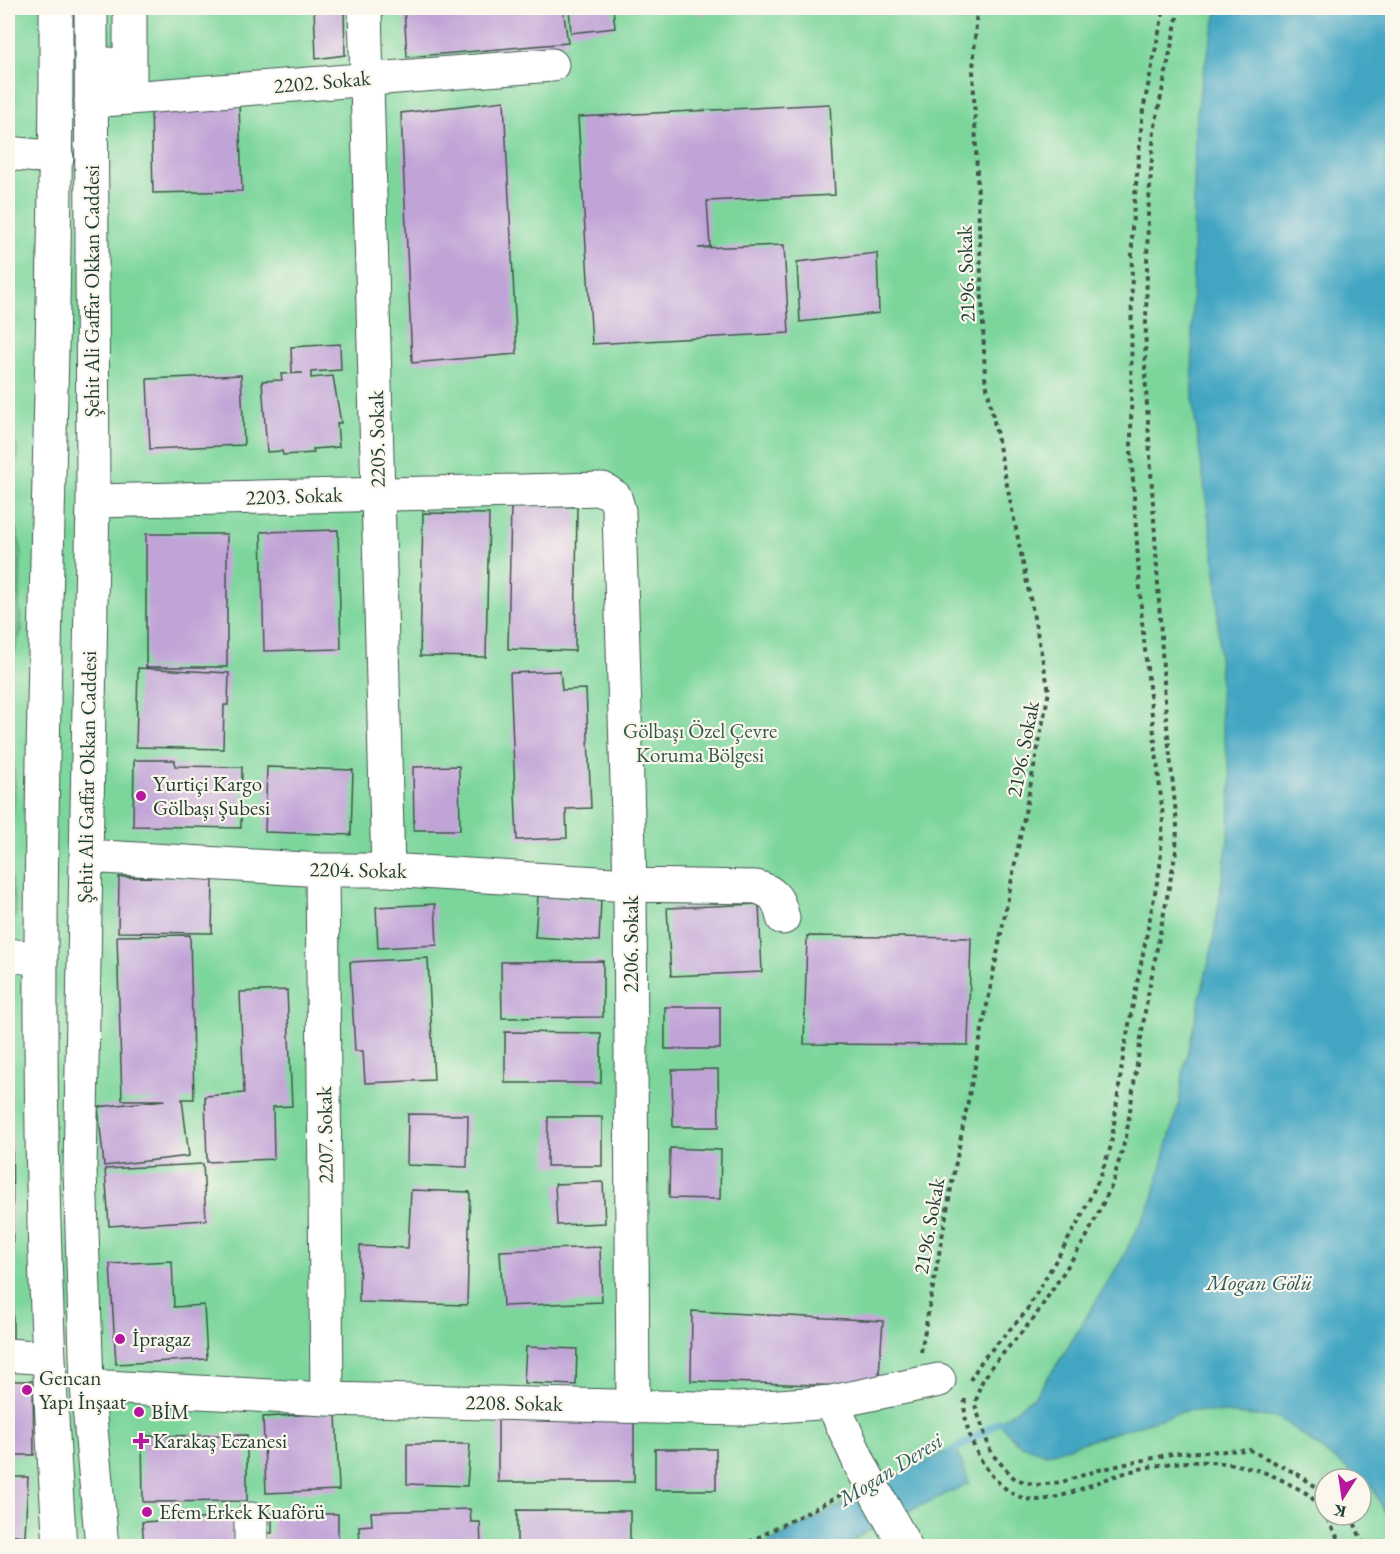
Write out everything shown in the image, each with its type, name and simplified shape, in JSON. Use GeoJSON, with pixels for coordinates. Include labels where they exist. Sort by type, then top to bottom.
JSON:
{"type":"FeatureCollection","features":[{"type":"Feature","properties":{"kind":"street","name":"Şehit Ali Gaffar Okkan Caddesi"},"geometry":{"type":"LineString","coordinates":[[56,8],[57,158],[41,959],[48,1358],[60,1546]]}},
{"type":"Feature","properties":{"kind":"street","name":"Şehit Ali Gaffar Okkan Caddesi"},"geometry":{"type":"LineString","coordinates":[[91,8],[93,501],[80,1169],[87,1386],[102,1546]]}},
{"type":"Feature","properties":{"kind":"street"},"geometry":{"type":"LineString","coordinates":[[110,8],[109,73],[117,81],[130,86],[130,8]]}},
{"type":"Feature","properties":{"kind":"street","name":"2205. Sokak"},"geometry":{"type":"LineString","coordinates":[[365,8],[388,870]]}},
{"type":"Feature","properties":{"kind":"street","name":"2202. Sokak"},"geometry":{"type":"LineString","coordinates":[[91,101],[552,65]]}},
{"type":"Feature","properties":{"kind":"street"},"geometry":{"type":"LineString","coordinates":[[8,153],[57,158]]}},
{"type":"Feature","properties":{"kind":"street","name":"2203. Sokak"},"geometry":{"type":"LineString","coordinates":[[93,501],[603,489]]}},
{"type":"Feature","properties":{"kind":"street","name":"2206. Sokak"},"geometry":{"type":"LineString","coordinates":[[603,489],[615,497],[620,511],[630,885],[633,1406]]}},
{"type":"Feature","properties":{"kind":"street","name":"2204. Sokak"},"geometry":{"type":"LineString","coordinates":[[86,856],[322,870],[388,870],[630,885],[756,887],[770,892],[779,899],[783,918]]}},
{"type":"Feature","properties":{"kind":"street","name":"2207. Sokak"},"geometry":{"type":"LineString","coordinates":[[322,870],[327,1399]]}},
{"type":"Feature","properties":{"kind":"street"},"geometry":{"type":"LineString","coordinates":[[8,955],[41,959]]}},
{"type":"Feature","properties":{"kind":"street"},"geometry":{"type":"LineString","coordinates":[[8,1355],[48,1358]]}},
{"type":"Feature","properties":{"kind":"street","name":"2208. Sokak"},"geometry":{"type":"LineString","coordinates":[[87,1386],[327,1399],[738,1409],[832,1402],[927,1382]]}},
{"type":"Feature","properties":{"kind":"street"},"geometry":{"type":"LineString","coordinates":[[832,1402],[868,1480],[903,1545]]}},
{"type":"Feature","properties":{"kind":"path","name":"2196. Sokak"},"geometry":{"type":"LineString","coordinates":[[927,1382],[956,1161],[1050,691],[985,377],[973,70],[977,8]]}},
{"type":"Feature","properties":{"kind":"path"},"geometry":{"type":"LineString","coordinates":[[1164,8],[1143,110],[1136,174],[1132,227],[1131,407],[1131,450],[1142,622],[1163,817],[1160,867],[1124,1050],[1111,1146],[1087,1203],[1054,1265],[1024,1313],[983,1359],[970,1380],[964,1401],[964,1417],[974,1447],[993,1478],[1018,1496],[1037,1500],[1060,1495],[1117,1475],[1176,1464],[1212,1460],[1239,1463],[1275,1475],[1310,1496],[1342,1546]]}},
{"type":"Feature","properties":{"kind":"path"},"geometry":{"type":"LineString","coordinates":[[1179,8],[1154,131],[1148,214],[1145,373],[1166,716],[1177,825],[1176,850],[1146,1005],[1126,1137],[1112,1185],[1086,1238],[1034,1318],[992,1366],[980,1385],[975,1405],[992,1453],[1015,1479],[1036,1485],[1062,1482],[1099,1470],[1176,1453],[1250,1450],[1313,1485]]}},
{"type":"Feature","properties":{"kind":"path"},"geometry":{"type":"LineString","coordinates":[[1356,1527],[1364,1546]]}},
{"type":"Feature","properties":{"kind":"green space","name":"Gölbaşı Özel Çevre Koruma Bölgesi"},"geometry":{"type":"Polygon","coordinates":[[[8,8],[1392,8],[1392,1546],[8,1546],[8,8]]]}},
{"type":"Feature","properties":{"kind":"green space"},"geometry":{"type":"Polygon","coordinates":[[[8,429],[13,435],[18,456],[8,480],[8,429]]]}},
{"type":"Feature","properties":{"kind":"green space"},"geometry":{"type":"Polygon","coordinates":[[[8,480],[9,504],[21,548],[19,606],[22,630],[16,644],[8,694],[8,480]]]}},
{"type":"Feature","properties":{"kind":"green space"},"geometry":{"type":"Polygon","coordinates":[[[8,694],[15,787],[8,863],[8,694]]]}},
{"type":"Feature","properties":{"kind":"green space"},"geometry":{"type":"Polygon","coordinates":[[[8,863],[16,911],[12,928],[8,932],[8,863]]]}},
{"type":"Feature","properties":{"kind":"water","name":"Mogan Gölü"},"geometry":{"type":"Polygon","coordinates":[[[1218,8],[1392,8],[1392,1527],[1373,1488],[1373,1467],[1345,1467],[1279,1418],[1188,1410],[1046,1454],[1017,1443],[999,1422],[1035,1396],[1062,1357],[1122,1259],[1152,1201],[1179,1104],[1184,1068],[1212,948],[1229,833],[1231,779],[1221,718],[1217,578],[1193,403],[1195,129],[1201,83],[1218,8]]]}},
{"type":"Feature","properties":{"kind":"water"},"geometry":{"type":"Polygon","coordinates":[[[956,1446],[969,1483],[873,1528],[843,1546],[762,1546],[956,1446]]]}},
{"type":"Feature","properties":{"kind":"building"},"geometry":{"type":"Polygon","coordinates":[[[314,8],[344,8],[345,55],[316,59],[314,8]]]}},
{"type":"Feature","properties":{"kind":"building"},"geometry":{"type":"Polygon","coordinates":[[[404,8],[563,8],[568,43],[407,57],[404,8]]]}},
{"type":"Feature","properties":{"kind":"building"},"geometry":{"type":"Polygon","coordinates":[[[569,8],[613,8],[615,28],[571,33],[569,8]]]}},
{"type":"Feature","properties":{"kind":"building"},"geometry":{"type":"Polygon","coordinates":[[[695,8],[729,8],[729,9],[697,15],[695,8]]]}},
{"type":"Feature","properties":{"kind":"building"},"geometry":{"type":"Polygon","coordinates":[[[504,101],[517,354],[412,363],[401,113],[504,101]]]}},
{"type":"Feature","properties":{"kind":"building"},"geometry":{"type":"Polygon","coordinates":[[[239,104],[242,191],[153,193],[151,106],[239,104]]]}},
{"type":"Feature","properties":{"kind":"building"},"geometry":{"type":"Polygon","coordinates":[[[830,104],[835,195],[707,201],[710,247],[698,248],[784,245],[789,333],[592,344],[578,117],[830,104]]]}},
{"type":"Feature","properties":{"kind":"building"},"geometry":{"type":"Polygon","coordinates":[[[877,253],[879,313],[800,322],[797,262],[877,253]]]}},
{"type":"Feature","properties":{"kind":"building"},"geometry":{"type":"Polygon","coordinates":[[[340,344],[341,370],[311,372],[311,378],[333,376],[341,423],[337,423],[339,447],[313,449],[314,453],[283,455],[282,451],[267,452],[262,381],[282,380],[281,374],[303,373],[292,373],[291,347],[340,344]]]}},
{"type":"Feature","properties":{"kind":"building"},"geometry":{"type":"Polygon","coordinates":[[[241,375],[244,445],[150,449],[147,379],[241,375]]]}},
{"type":"Feature","properties":{"kind":"building"},"geometry":{"type":"Polygon","coordinates":[[[511,505],[577,507],[575,651],[508,649],[511,505]]]}},
{"type":"Feature","properties":{"kind":"building"},"geometry":{"type":"Polygon","coordinates":[[[423,513],[489,514],[486,657],[420,656],[423,513]]]}},
{"type":"Feature","properties":{"kind":"building"},"geometry":{"type":"Polygon","coordinates":[[[338,530],[341,649],[264,651],[261,532],[338,530]]]}},
{"type":"Feature","properties":{"kind":"building"},"geometry":{"type":"Polygon","coordinates":[[[146,534],[227,534],[227,667],[146,667],[146,534]]]}},
{"type":"Feature","properties":{"kind":"building"},"geometry":{"type":"Polygon","coordinates":[[[138,668],[229,673],[228,705],[224,705],[223,749],[136,747],[138,668]]]}},
{"type":"Feature","properties":{"kind":"building"},"geometry":{"type":"Polygon","coordinates":[[[560,671],[562,690],[586,689],[591,808],[566,809],[567,838],[517,840],[510,673],[560,671]]]}},
{"type":"Feature","properties":{"kind":"building"},"geometry":{"type":"Polygon","coordinates":[[[134,760],[175,760],[175,766],[242,767],[241,828],[133,826],[134,760]]]}},
{"type":"Feature","properties":{"kind":"building"},"geometry":{"type":"Polygon","coordinates":[[[459,766],[460,830],[414,830],[413,767],[459,766]]]}},
{"type":"Feature","properties":{"kind":"building"},"geometry":{"type":"Polygon","coordinates":[[[267,767],[353,770],[351,835],[265,832],[267,767]]]}},
{"type":"Feature","properties":{"kind":"building"},"geometry":{"type":"Polygon","coordinates":[[[119,877],[213,878],[212,933],[118,932],[119,877]]]}},
{"type":"Feature","properties":{"kind":"building"},"geometry":{"type":"Polygon","coordinates":[[[538,896],[601,900],[599,941],[535,937],[538,896]]]}},
{"type":"Feature","properties":{"kind":"building"},"geometry":{"type":"Polygon","coordinates":[[[435,904],[437,945],[378,948],[376,907],[435,904]]]}},
{"type":"Feature","properties":{"kind":"building"},"geometry":{"type":"Polygon","coordinates":[[[759,904],[762,972],[671,976],[667,908],[759,904]]]}},
{"type":"Feature","properties":{"kind":"building"},"geometry":{"type":"Polygon","coordinates":[[[190,935],[194,1099],[182,1099],[189,1156],[104,1166],[98,1107],[165,1100],[122,1100],[117,936],[190,935]]]}},
{"type":"Feature","properties":{"kind":"building"},"geometry":{"type":"Polygon","coordinates":[[[807,936],[971,938],[968,1045],[804,1044],[807,936]]]}},
{"type":"Feature","properties":{"kind":"building"},"geometry":{"type":"Polygon","coordinates":[[[428,958],[434,1080],[365,1083],[363,1051],[355,1051],[350,962],[428,958]]]}},
{"type":"Feature","properties":{"kind":"building"},"geometry":{"type":"Polygon","coordinates":[[[603,961],[603,1017],[502,1018],[501,962],[603,961]]]}},
{"type":"Feature","properties":{"kind":"building"},"geometry":{"type":"Polygon","coordinates":[[[287,990],[292,1106],[273,1107],[274,1159],[207,1162],[205,1096],[244,1093],[240,992],[287,990]]]}},
{"type":"Feature","properties":{"kind":"building"},"geometry":{"type":"Polygon","coordinates":[[[665,1007],[720,1007],[720,1049],[665,1049],[665,1007]]]}},
{"type":"Feature","properties":{"kind":"building"},"geometry":{"type":"Polygon","coordinates":[[[505,1032],[601,1033],[601,1083],[505,1083],[505,1032]]]}},
{"type":"Feature","properties":{"kind":"building"},"geometry":{"type":"Polygon","coordinates":[[[8,1037],[12,1037],[13,1339],[8,1338],[8,1037]]]}},
{"type":"Feature","properties":{"kind":"building"},"geometry":{"type":"Polygon","coordinates":[[[718,1069],[719,1127],[673,1127],[672,1070],[718,1069]]]}},
{"type":"Feature","properties":{"kind":"building"},"geometry":{"type":"Polygon","coordinates":[[[408,1114],[468,1115],[467,1167],[407,1165],[408,1114]]]}},
{"type":"Feature","properties":{"kind":"building"},"geometry":{"type":"Polygon","coordinates":[[[548,1117],[602,1117],[602,1166],[547,1166],[548,1117]]]}},
{"type":"Feature","properties":{"kind":"building"},"geometry":{"type":"Polygon","coordinates":[[[670,1148],[721,1150],[720,1199],[669,1198],[670,1148]]]}},
{"type":"Feature","properties":{"kind":"building"},"geometry":{"type":"Polygon","coordinates":[[[203,1164],[206,1220],[109,1226],[105,1169],[203,1164]]]}},
{"type":"Feature","properties":{"kind":"building"},"geometry":{"type":"Polygon","coordinates":[[[603,1182],[605,1223],[557,1225],[555,1184],[603,1182]]]}},
{"type":"Feature","properties":{"kind":"building"},"geometry":{"type":"Polygon","coordinates":[[[411,1190],[470,1192],[467,1305],[359,1302],[360,1246],[408,1248],[411,1190]]]}},
{"type":"Feature","properties":{"kind":"building"},"geometry":{"type":"Polygon","coordinates":[[[600,1247],[602,1302],[503,1306],[500,1251],[600,1247]]]}},
{"type":"Feature","properties":{"kind":"building"},"geometry":{"type":"Polygon","coordinates":[[[172,1261],[174,1307],[204,1305],[207,1359],[116,1364],[110,1264],[172,1261]]]}},
{"type":"Feature","properties":{"kind":"building"},"geometry":{"type":"Polygon","coordinates":[[[692,1311],[883,1321],[878,1387],[691,1381],[692,1311]]]}},
{"type":"Feature","properties":{"kind":"building"},"geometry":{"type":"Polygon","coordinates":[[[526,1347],[577,1349],[576,1385],[524,1383],[526,1347]]]}},
{"type":"Feature","properties":{"kind":"building"},"geometry":{"type":"Polygon","coordinates":[[[8,1381],[33,1381],[34,1455],[8,1455],[8,1381]]]}},
{"type":"Feature","properties":{"kind":"building"},"geometry":{"type":"Polygon","coordinates":[[[336,1413],[339,1490],[266,1493],[263,1417],[336,1413]]]}},
{"type":"Feature","properties":{"kind":"building"},"geometry":{"type":"Polygon","coordinates":[[[498,1419],[634,1419],[634,1482],[498,1482],[498,1419]]]}},
{"type":"Feature","properties":{"kind":"building"},"geometry":{"type":"Polygon","coordinates":[[[247,1435],[247,1501],[143,1502],[142,1436],[247,1435]]]}},
{"type":"Feature","properties":{"kind":"building"},"geometry":{"type":"Polygon","coordinates":[[[407,1444],[470,1444],[467,1486],[407,1484],[407,1444]]]}},
{"type":"Feature","properties":{"kind":"building"},"geometry":{"type":"Polygon","coordinates":[[[655,1449],[716,1449],[716,1490],[655,1490],[655,1449]]]}},
{"type":"Feature","properties":{"kind":"building"},"geometry":{"type":"Polygon","coordinates":[[[8,1477],[28,1477],[25,1536],[8,1534],[8,1477]]]}},
{"type":"Feature","properties":{"kind":"building"},"geometry":{"type":"Polygon","coordinates":[[[470,1509],[471,1522],[480,1522],[481,1546],[360,1546],[359,1526],[372,1525],[371,1512],[470,1509]]]}},
{"type":"Feature","properties":{"kind":"building"},"geometry":{"type":"Polygon","coordinates":[[[517,1510],[630,1511],[630,1546],[517,1546],[517,1510]]]}},
{"type":"Feature","properties":{"kind":"building"},"geometry":{"type":"Polygon","coordinates":[[[272,1513],[338,1514],[338,1546],[265,1546],[265,1533],[272,1533],[272,1513]]]}},
{"type":"Feature","properties":{"kind":"building"},"geometry":{"type":"Polygon","coordinates":[[[235,1517],[236,1546],[144,1546],[142,1522],[235,1517]]]}},
{"type":"Feature","properties":{"kind":"building"},"geometry":{"type":"Polygon","coordinates":[[[25,1536],[26,1546],[8,1546],[8,1537],[25,1536]]]}},
{"type":"Feature","properties":{"kind":"waterway","name":"Mogan Deresi"},"geometry":{"type":"LineString","coordinates":[[948,1454],[999,1422]]}},
{"type":"Feature","properties":{"kind":"place","name":"Yurtiçi Kargo Gölbaşı Şubesi"},"geometry":{"type":"Point","coordinates":[141,796]}},
{"type":"Feature","properties":{"kind":"place","name":"İpragaz"},"geometry":{"type":"Point","coordinates":[120,1339]}},
{"type":"Feature","properties":{"kind":"place","name":"Gencan Yapı İnşaat"},"geometry":{"type":"Point","coordinates":[27,1390]}},
{"type":"Feature","properties":{"kind":"place","name":"BİM"},"geometry":{"type":"Point","coordinates":[139,1412]}},
{"type":"Feature","properties":{"kind":"place","name":"Karakaş Eczanesi"},"geometry":{"type":"Point","coordinates":[141,1441]}},
{"type":"Feature","properties":{"kind":"place","name":"Efem Erkek Kuaförü"},"geometry":{"type":"Point","coordinates":[147,1512]}}]}
